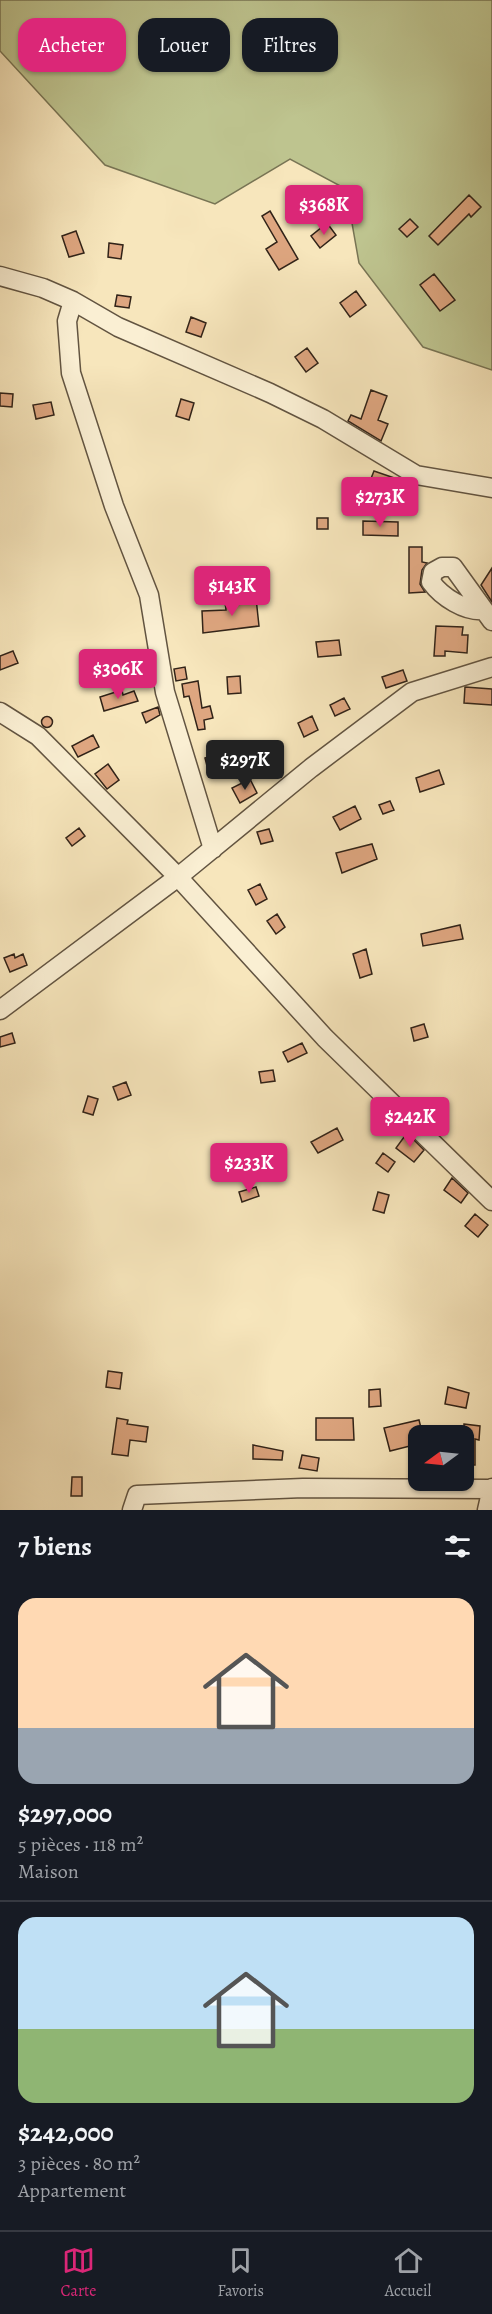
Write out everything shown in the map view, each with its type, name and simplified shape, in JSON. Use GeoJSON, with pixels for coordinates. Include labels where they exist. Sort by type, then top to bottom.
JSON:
{"type":"FeatureCollection","features":[{"type":"Feature","properties":{"kind":"street"},"geometry":{"type":"LineString","coordinates":[[0,276],[43,288],[73,301],[118,327],[270,393],[323,419],[416,475],[492,488]]}},
{"type":"Feature","properties":{"kind":"street"},"geometry":{"type":"LineString","coordinates":[[73,301],[67,321],[71,373],[114,506],[149,595],[165,692],[213,849]]}},
{"type":"Feature","properties":{"kind":"street"},"geometry":{"type":"LineString","coordinates":[[0,1010],[178,877],[311,768],[412,692],[492,668]]}},
{"type":"Feature","properties":{"kind":"street"},"geometry":{"type":"LineString","coordinates":[[0,712],[38,736],[178,877],[325,1038],[492,1201]]}},
{"type":"Feature","properties":{"kind":"street"},"geometry":{"type":"LineString","coordinates":[[132,1510],[137,1495],[292,1488],[491,1488],[487,1510]]}},
{"type":"Feature","properties":{"kind":"green space"},"geometry":{"type":"Polygon","coordinates":[[[0,0],[492,0],[492,370],[423,347],[359,263],[346,189],[290,159],[215,204],[105,165],[19,72],[126,72],[126,18],[18,18],[18,71],[0,51],[0,0]]]}},
{"type":"Feature","properties":{"kind":"building"},"geometry":{"type":"Polygon","coordinates":[[[469,195],[481,207],[471,217],[469,214],[438,245],[429,236],[469,195]]]}},
{"type":"Feature","properties":{"kind":"building"},"geometry":{"type":"Polygon","coordinates":[[[270,211],[298,259],[279,270],[266,249],[277,242],[262,216],[270,211]]]}},
{"type":"Feature","properties":{"kind":"building"},"geometry":{"type":"Polygon","coordinates":[[[410,219],[418,227],[407,237],[399,229],[410,219]]]}},
{"type":"Feature","properties":{"kind":"building"},"geometry":{"type":"Polygon","coordinates":[[[327,223],[336,235],[320,248],[311,236],[327,223]]]}},
{"type":"Feature","properties":{"kind":"building"},"geometry":{"type":"Polygon","coordinates":[[[76,231],[84,253],[69,257],[62,236],[76,231]]]}},
{"type":"Feature","properties":{"kind":"building"},"geometry":{"type":"Polygon","coordinates":[[[109,243],[123,245],[121,259],[108,257],[109,243]]]}},
{"type":"Feature","properties":{"kind":"building"},"geometry":{"type":"Polygon","coordinates":[[[434,274],[455,300],[440,311],[420,285],[434,274]]]}},
{"type":"Feature","properties":{"kind":"building"},"geometry":{"type":"Polygon","coordinates":[[[356,291],[366,305],[350,317],[340,303],[356,291]]]}},
{"type":"Feature","properties":{"kind":"building"},"geometry":{"type":"Polygon","coordinates":[[[117,295],[131,297],[129,308],[115,306],[117,295]]]}},
{"type":"Feature","properties":{"kind":"building"},"geometry":{"type":"Polygon","coordinates":[[[191,317],[206,323],[201,337],[186,332],[191,317]]]}},
{"type":"Feature","properties":{"kind":"building"},"geometry":{"type":"Polygon","coordinates":[[[307,348],[318,363],[306,372],[295,357],[307,348]]]}},
{"type":"Feature","properties":{"kind":"building"},"geometry":{"type":"Polygon","coordinates":[[[371,390],[387,396],[378,420],[388,424],[381,441],[348,421],[351,415],[361,419],[371,390]]]}},
{"type":"Feature","properties":{"kind":"building"},"geometry":{"type":"Polygon","coordinates":[[[0,393],[13,394],[12,407],[0,406],[0,393]]]}},
{"type":"Feature","properties":{"kind":"building"},"geometry":{"type":"Polygon","coordinates":[[[181,399],[194,403],[189,420],[176,416],[181,399]]]}},
{"type":"Feature","properties":{"kind":"building"},"geometry":{"type":"Polygon","coordinates":[[[51,402],[54,415],[36,419],[33,405],[51,402]]]}},
{"type":"Feature","properties":{"kind":"building"},"geometry":{"type":"Polygon","coordinates":[[[374,471],[403,481],[399,491],[370,481],[374,471]]]}},
{"type":"Feature","properties":{"kind":"building"},"geometry":{"type":"Polygon","coordinates":[[[317,518],[328,518],[328,529],[317,529],[317,518]]]}},
{"type":"Feature","properties":{"kind":"building"},"geometry":{"type":"Polygon","coordinates":[[[363,521],[398,522],[398,536],[363,535],[363,521]]]}},
{"type":"Feature","properties":{"kind":"building"},"geometry":{"type":"Polygon","coordinates":[[[409,547],[422,547],[422,562],[427,563],[422,570],[420,584],[425,592],[409,593],[409,547]]]}},
{"type":"Feature","properties":{"kind":"building"},"geometry":{"type":"Polygon","coordinates":[[[492,568],[492,602],[481,585],[492,568]]]}},
{"type":"Feature","properties":{"kind":"building"},"geometry":{"type":"Polygon","coordinates":[[[256,598],[259,626],[203,633],[202,611],[226,610],[225,602],[256,598]]]}},
{"type":"Feature","properties":{"kind":"building"},"geometry":{"type":"Polygon","coordinates":[[[436,626],[463,627],[462,635],[468,635],[467,653],[445,651],[445,656],[434,656],[436,626]]]}},
{"type":"Feature","properties":{"kind":"building"},"geometry":{"type":"Polygon","coordinates":[[[339,640],[341,655],[318,657],[316,642],[339,640]]]}},
{"type":"Feature","properties":{"kind":"building"},"geometry":{"type":"Polygon","coordinates":[[[13,651],[18,663],[0,670],[0,656],[13,651]]]}},
{"type":"Feature","properties":{"kind":"building"},"geometry":{"type":"Polygon","coordinates":[[[185,667],[187,679],[176,681],[174,669],[185,667]]]}},
{"type":"Feature","properties":{"kind":"building"},"geometry":{"type":"Polygon","coordinates":[[[403,670],[407,681],[386,688],[382,677],[403,670]]]}},
{"type":"Feature","properties":{"kind":"building"},"geometry":{"type":"Polygon","coordinates":[[[240,676],[241,693],[228,694],[227,677],[240,676]]]}},
{"type":"Feature","properties":{"kind":"building"},"geometry":{"type":"Polygon","coordinates":[[[198,681],[202,708],[210,706],[213,718],[204,720],[205,729],[198,730],[189,696],[184,697],[182,684],[198,681]]]}},
{"type":"Feature","properties":{"kind":"building"},"geometry":{"type":"Polygon","coordinates":[[[465,687],[492,689],[492,705],[464,703],[465,687]]]}},
{"type":"Feature","properties":{"kind":"building"},"geometry":{"type":"Polygon","coordinates":[[[122,690],[123,695],[134,691],[138,701],[104,711],[100,697],[122,690]]]}},
{"type":"Feature","properties":{"kind":"building"},"geometry":{"type":"Polygon","coordinates":[[[344,698],[350,709],[335,716],[330,705],[344,698]]]}},
{"type":"Feature","properties":{"kind":"building"},"geometry":{"type":"Polygon","coordinates":[[[158,707],[160,715],[146,723],[142,713],[158,707]]]}},
{"type":"Feature","properties":{"kind":"building"},"geometry":{"type":"Polygon","coordinates":[[[47,716],[53,722],[47,728],[41,722],[47,716]]]}},
{"type":"Feature","properties":{"kind":"building"},"geometry":{"type":"Polygon","coordinates":[[[312,716],[318,730],[304,737],[298,723],[312,716]]]}},
{"type":"Feature","properties":{"kind":"building"},"geometry":{"type":"Polygon","coordinates":[[[93,735],[99,747],[78,757],[72,746],[93,735]]]}},
{"type":"Feature","properties":{"kind":"building"},"geometry":{"type":"Polygon","coordinates":[[[218,754],[222,766],[208,770],[205,758],[218,754]]]}},
{"type":"Feature","properties":{"kind":"building"},"geometry":{"type":"Polygon","coordinates":[[[261,758],[266,772],[252,778],[246,765],[261,758]]]}},
{"type":"Feature","properties":{"kind":"building"},"geometry":{"type":"Polygon","coordinates":[[[108,764],[119,780],[107,789],[95,774],[108,764]]]}},
{"type":"Feature","properties":{"kind":"building"},"geometry":{"type":"Polygon","coordinates":[[[439,770],[444,784],[420,792],[416,778],[439,770]]]}},
{"type":"Feature","properties":{"kind":"building"},"geometry":{"type":"Polygon","coordinates":[[[250,779],[257,793],[240,803],[232,788],[250,779]]]}},
{"type":"Feature","properties":{"kind":"building"},"geometry":{"type":"Polygon","coordinates":[[[390,801],[394,810],[383,814],[379,805],[390,801]]]}},
{"type":"Feature","properties":{"kind":"building"},"geometry":{"type":"Polygon","coordinates":[[[355,806],[361,819],[340,830],[333,817],[355,806]]]}},
{"type":"Feature","properties":{"kind":"building"},"geometry":{"type":"Polygon","coordinates":[[[79,828],[85,836],[72,846],[66,838],[79,828]]]}},
{"type":"Feature","properties":{"kind":"building"},"geometry":{"type":"Polygon","coordinates":[[[269,829],[273,841],[261,844],[257,832],[269,829]]]}},
{"type":"Feature","properties":{"kind":"building"},"geometry":{"type":"Polygon","coordinates":[[[372,844],[377,859],[342,873],[336,853],[372,844]]]}},
{"type":"Feature","properties":{"kind":"building"},"geometry":{"type":"Polygon","coordinates":[[[260,884],[267,899],[256,905],[248,890],[260,884]]]}},
{"type":"Feature","properties":{"kind":"building"},"geometry":{"type":"Polygon","coordinates":[[[277,914],[285,927],[276,934],[267,921],[277,914]]]}},
{"type":"Feature","properties":{"kind":"building"},"geometry":{"type":"Polygon","coordinates":[[[460,925],[463,939],[423,946],[421,934],[460,925]]]}},
{"type":"Feature","properties":{"kind":"building"},"geometry":{"type":"Polygon","coordinates":[[[366,949],[372,974],[360,978],[353,954],[366,949]]]}},
{"type":"Feature","properties":{"kind":"building"},"geometry":{"type":"Polygon","coordinates":[[[14,954],[15,958],[23,954],[27,965],[10,972],[4,958],[14,954]]]}},
{"type":"Feature","properties":{"kind":"building"},"geometry":{"type":"Polygon","coordinates":[[[424,1024],[428,1037],[414,1041],[411,1028],[424,1024]]]}},
{"type":"Feature","properties":{"kind":"building"},"geometry":{"type":"Polygon","coordinates":[[[12,1033],[15,1043],[0,1047],[0,1037],[12,1033]]]}},
{"type":"Feature","properties":{"kind":"building"},"geometry":{"type":"Polygon","coordinates":[[[302,1043],[307,1053],[288,1062],[283,1052],[302,1043]]]}},
{"type":"Feature","properties":{"kind":"building"},"geometry":{"type":"Polygon","coordinates":[[[273,1070],[275,1081],[261,1083],[259,1072],[273,1070]]]}},
{"type":"Feature","properties":{"kind":"building"},"geometry":{"type":"Polygon","coordinates":[[[126,1082],[131,1095],[118,1100],[113,1087],[126,1082]]]}},
{"type":"Feature","properties":{"kind":"building"},"geometry":{"type":"Polygon","coordinates":[[[88,1096],[98,1099],[93,1115],[83,1112],[88,1096]]]}},
{"type":"Feature","properties":{"kind":"building"},"geometry":{"type":"Polygon","coordinates":[[[337,1128],[343,1140],[318,1153],[311,1142],[337,1128]]]}},
{"type":"Feature","properties":{"kind":"building"},"geometry":{"type":"Polygon","coordinates":[[[407,1133],[424,1150],[414,1162],[396,1148],[407,1133]]]}},
{"type":"Feature","properties":{"kind":"building"},"geometry":{"type":"Polygon","coordinates":[[[383,1153],[395,1162],[388,1172],[376,1163],[383,1153]]]}},
{"type":"Feature","properties":{"kind":"building"},"geometry":{"type":"Polygon","coordinates":[[[452,1178],[468,1193],[461,1203],[444,1190],[452,1178]]]}},
{"type":"Feature","properties":{"kind":"building"},"geometry":{"type":"Polygon","coordinates":[[[256,1187],[259,1196],[242,1202],[239,1192],[256,1187]]]}},
{"type":"Feature","properties":{"kind":"building"},"geometry":{"type":"Polygon","coordinates":[[[378,1192],[389,1195],[384,1213],[373,1210],[378,1192]]]}},
{"type":"Feature","properties":{"kind":"building"},"geometry":{"type":"Polygon","coordinates":[[[475,1214],[488,1225],[478,1237],[465,1226],[475,1214]]]}},
{"type":"Feature","properties":{"kind":"building"},"geometry":{"type":"Polygon","coordinates":[[[108,1371],[122,1373],[120,1389],[106,1387],[108,1371]]]}},
{"type":"Feature","properties":{"kind":"building"},"geometry":{"type":"Polygon","coordinates":[[[448,1387],[469,1393],[466,1408],[445,1404],[448,1387]]]}},
{"type":"Feature","properties":{"kind":"building"},"geometry":{"type":"Polygon","coordinates":[[[380,1389],[381,1406],[369,1407],[369,1390],[380,1389]]]}},
{"type":"Feature","properties":{"kind":"building"},"geometry":{"type":"Polygon","coordinates":[[[117,1418],[128,1420],[127,1424],[148,1427],[146,1442],[130,1440],[128,1456],[112,1454],[117,1418]]]}},
{"type":"Feature","properties":{"kind":"building"},"geometry":{"type":"Polygon","coordinates":[[[316,1418],[353,1418],[354,1440],[316,1440],[316,1418]]]}},
{"type":"Feature","properties":{"kind":"building"},"geometry":{"type":"Polygon","coordinates":[[[419,1420],[420,1425],[408,1425],[408,1446],[390,1451],[384,1428],[419,1420]]]}},
{"type":"Feature","properties":{"kind":"building"},"geometry":{"type":"Polygon","coordinates":[[[474,1425],[480,1426],[479,1440],[475,1439],[475,1465],[474,1425]]]}},
{"type":"Feature","properties":{"kind":"building"},"geometry":{"type":"Polygon","coordinates":[[[253,1445],[283,1451],[282,1460],[253,1459],[253,1445]]]}},
{"type":"Feature","properties":{"kind":"building"},"geometry":{"type":"Polygon","coordinates":[[[302,1455],[319,1458],[317,1471],[299,1468],[302,1455]]]}},
{"type":"Feature","properties":{"kind":"building"},"geometry":{"type":"Polygon","coordinates":[[[72,1477],[82,1477],[82,1496],[71,1496],[72,1477]]]}}]}
